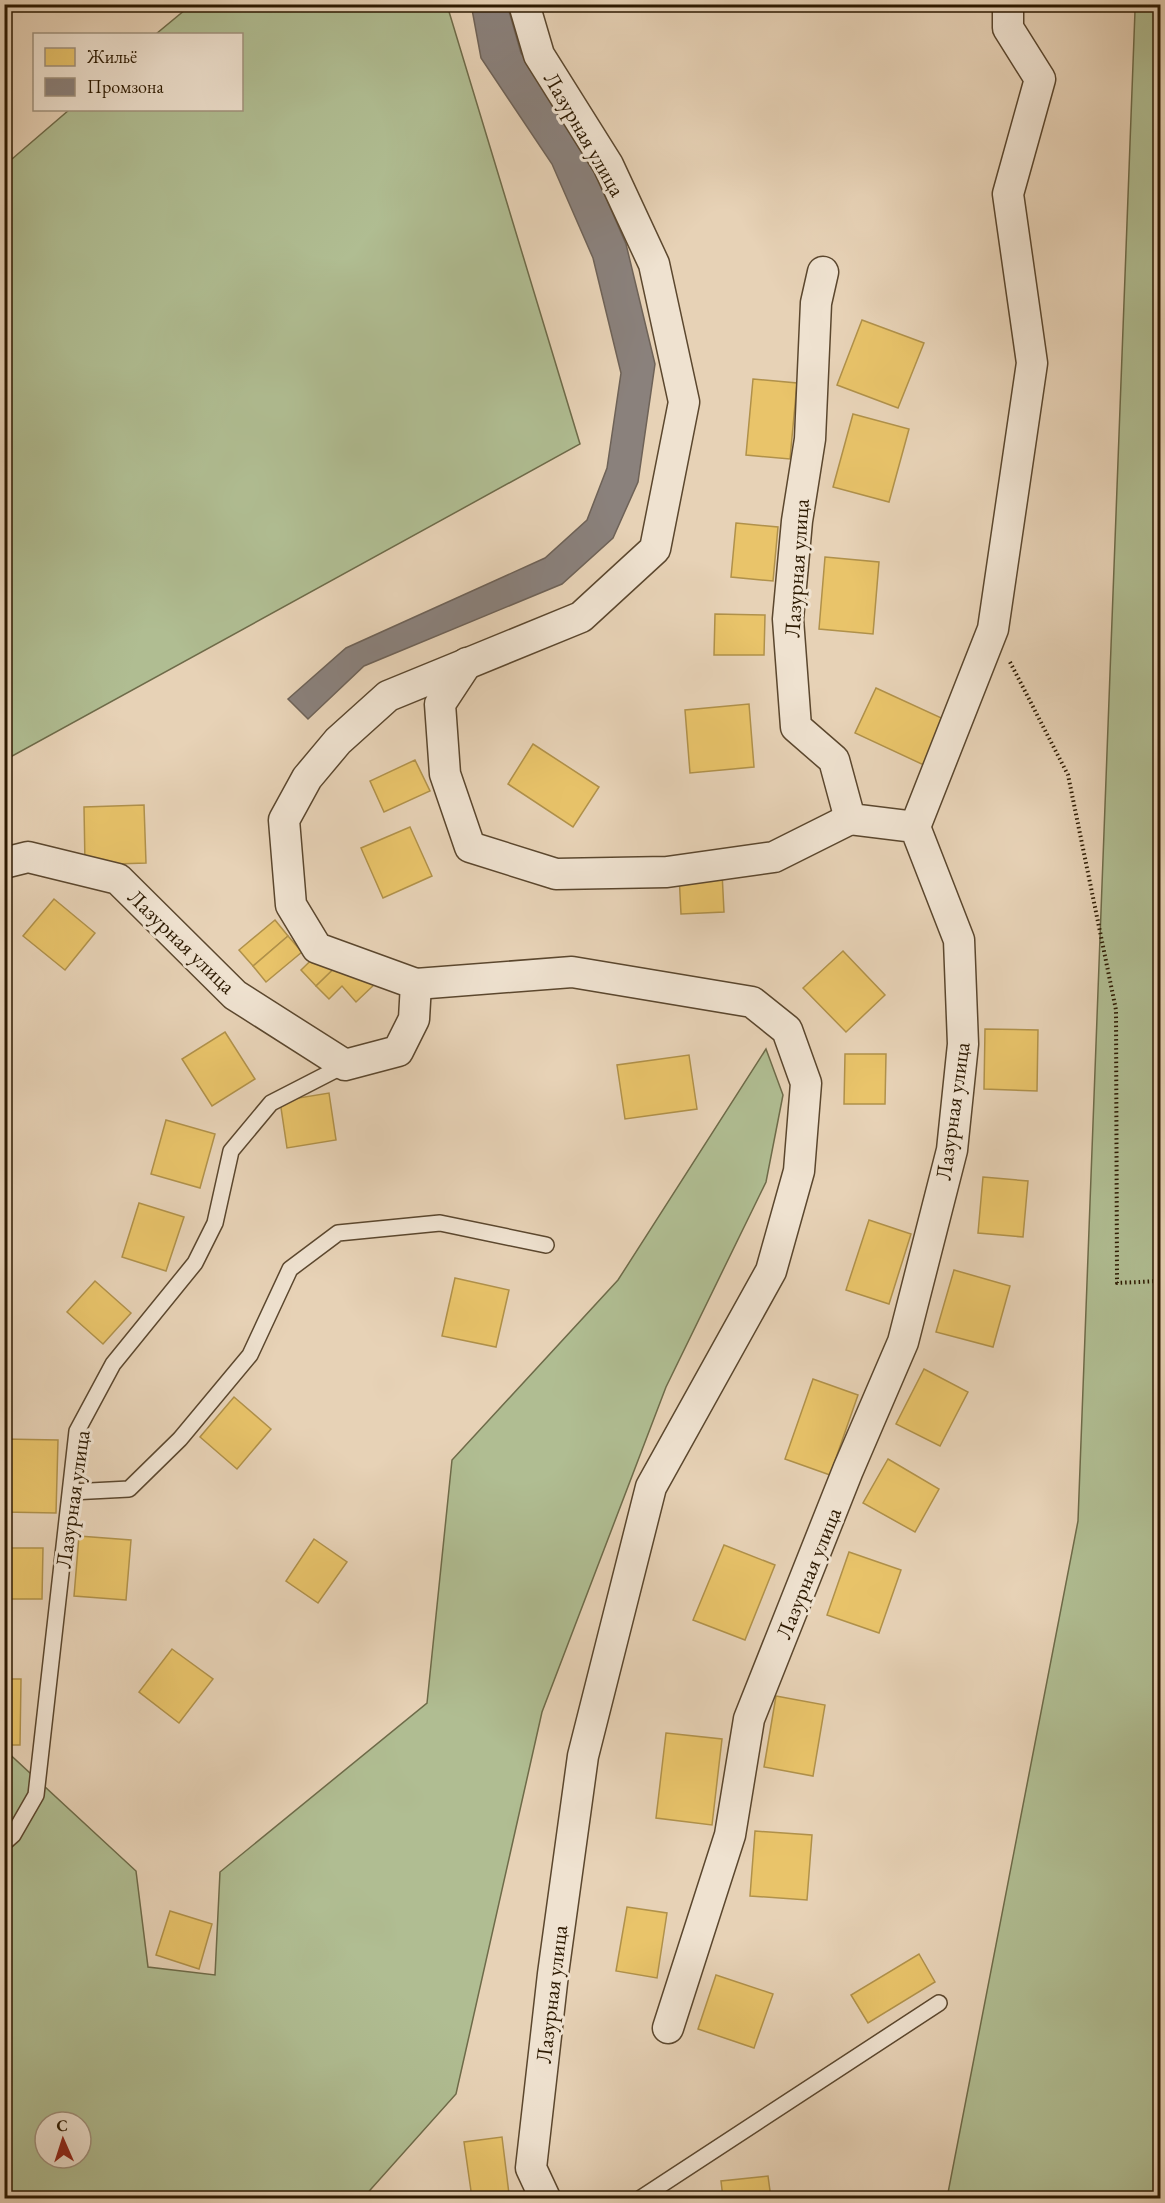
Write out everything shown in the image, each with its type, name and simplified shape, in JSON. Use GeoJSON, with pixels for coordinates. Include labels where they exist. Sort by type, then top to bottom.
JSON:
{"type":"FeatureCollection","features":[{"type":"Feature","properties":{"kind":"street","name":"Лазурная улица"},"geometry":{"type":"LineString","coordinates":[[524,4],[539,56],[608,165],[654,264],[684,402],[655,549],[581,617],[388,696],[338,741],[307,778],[284,820],[291,904],[317,948],[416,984],[572,972],[752,1002],[787,1030],[806,1083],[799,1171],[771,1271],[651,1487],[583,1756],[553,1974],[531,2169],[545,2199]]}},
{"type":"Feature","properties":{"kind":"street"},"geometry":{"type":"LineString","coordinates":[[467,663],[440,704],[445,774],[470,847],[556,874],[667,872],[774,857],[850,819],[915,827],[993,629],[1032,363],[1008,194],[1040,79],[1008,28],[1008,4]]}},
{"type":"Feature","properties":{"kind":"street","name":"Лазурная улица"},"geometry":{"type":"LineString","coordinates":[[823,272],[816,303],[810,439],[797,521],[788,619],[796,727],[834,760],[850,819]]}},
{"type":"Feature","properties":{"kind":"street","name":"Лазурная улица"},"geometry":{"type":"LineString","coordinates":[[668,2028],[730,1834],[749,1719],[848,1470],[903,1342],[952,1150],[963,1044],[959,940],[915,827]]}},
{"type":"Feature","properties":{"kind":"street","name":"Лазурная улица"},"geometry":{"type":"LineString","coordinates":[[4,863],[28,857],[118,879],[236,995],[345,1065],[398,1051],[414,1019],[416,984]]}},
{"type":"Feature","properties":{"kind":"lane","name":"Лазурная улица"},"geometry":{"type":"LineString","coordinates":[[4,1843],[13,1835],[36,1796],[78,1431],[113,1364],[195,1263],[215,1223],[231,1151],[271,1103],[345,1065]]}},
{"type":"Feature","properties":{"kind":"lane"},"geometry":{"type":"LineString","coordinates":[[71,1492],[129,1489],[180,1438],[250,1355],[290,1269],[338,1233],[440,1223],[546,1245]]}},
{"type":"Feature","properties":{"kind":"lane"},"geometry":{"type":"LineString","coordinates":[[641,2199],[939,2003]]}},
{"type":"Feature","properties":{"kind":"path"},"geometry":{"type":"LineString","coordinates":[[993,629],[1068,775],[1116,1010],[1117,1283],[1161,1281]]}},
{"type":"Feature","properties":{"kind":"green space"},"geometry":{"type":"Polygon","coordinates":[[[191,5],[447,5],[580,444],[5,760],[5,165],[68,111],[243,111],[243,33],[157,33],[191,5]]]}},
{"type":"Feature","properties":{"kind":"green space"},"geometry":{"type":"Polygon","coordinates":[[[1143,5],[1160,5],[1160,2198],[947,2198],[1078,1521],[1135,11],[1143,5]]]}},
{"type":"Feature","properties":{"kind":"green space"},"geometry":{"type":"Polygon","coordinates":[[[766,1049],[783,1095],[766,1182],[666,1387],[542,1712],[456,2094],[363,2198],[5,2198],[4,1749],[136,1871],[148,1967],[215,1975],[220,1872],[427,1703],[452,1460],[618,1280],[766,1049]]]}},
{"type":"Feature","properties":{"kind":"building: Жильё"},"geometry":{"type":"Polygon","coordinates":[[[862,320],[924,343],[898,408],[837,385],[862,320]]]}},
{"type":"Feature","properties":{"kind":"building: Жильё"},"geometry":{"type":"Polygon","coordinates":[[[753,379],[797,383],[790,459],[746,455],[753,379]]]}},
{"type":"Feature","properties":{"kind":"building: Жильё"},"geometry":{"type":"Polygon","coordinates":[[[853,414],[909,429],[889,502],[833,487],[853,414]]]}},
{"type":"Feature","properties":{"kind":"building: Жильё"},"geometry":{"type":"Polygon","coordinates":[[[736,523],[778,527],[773,581],[731,577],[736,523]]]}},
{"type":"Feature","properties":{"kind":"building: Жильё"},"geometry":{"type":"Polygon","coordinates":[[[825,557],[879,562],[873,634],[819,629],[825,557]]]}},
{"type":"Feature","properties":{"kind":"building: Жильё"},"geometry":{"type":"Polygon","coordinates":[[[715,614],[765,615],[764,655],[714,655],[715,614]]]}},
{"type":"Feature","properties":{"kind":"building: Жильё"},"geometry":{"type":"Polygon","coordinates":[[[876,688],[948,721],[926,766],[855,733],[876,688]]]}},
{"type":"Feature","properties":{"kind":"building: Жильё"},"geometry":{"type":"Polygon","coordinates":[[[749,704],[754,767],[690,773],[685,710],[749,704]]]}},
{"type":"Feature","properties":{"kind":"building: Жильё"},"geometry":{"type":"Polygon","coordinates":[[[533,744],[599,787],[573,827],[508,784],[533,744]]]}},
{"type":"Feature","properties":{"kind":"building: Жильё"},"geometry":{"type":"Polygon","coordinates":[[[415,760],[430,791],[384,812],[370,781],[415,760]]]}},
{"type":"Feature","properties":{"kind":"building: Жильё"},"geometry":{"type":"Polygon","coordinates":[[[144,805],[146,863],[85,865],[84,807],[144,805]]]}},
{"type":"Feature","properties":{"kind":"building: Жильё"},"geometry":{"type":"Polygon","coordinates":[[[410,827],[432,876],[383,898],[361,848],[410,827]]]}},
{"type":"Feature","properties":{"kind":"building: Жильё"},"geometry":{"type":"Polygon","coordinates":[[[722,872],[724,912],[681,914],[679,874],[722,872]]]}},
{"type":"Feature","properties":{"kind":"building: Жильё"},"geometry":{"type":"Polygon","coordinates":[[[54,899],[95,933],[65,970],[23,936],[54,899]]]}},
{"type":"Feature","properties":{"kind":"building: Жильё"},"geometry":{"type":"Polygon","coordinates":[[[275,920],[288,936],[253,966],[239,950],[275,920]]]}},
{"type":"Feature","properties":{"kind":"building: Жильё"},"geometry":{"type":"Polygon","coordinates":[[[288,936],[302,952],[266,982],[253,966],[288,936]]]}},
{"type":"Feature","properties":{"kind":"building: Жильё"},"geometry":{"type":"Polygon","coordinates":[[[334,938],[349,954],[316,986],[301,970],[334,938]]]}},
{"type":"Feature","properties":{"kind":"building: Жильё"},"geometry":{"type":"Polygon","coordinates":[[[843,951],[885,995],[846,1032],[803,988],[843,951]]]}},
{"type":"Feature","properties":{"kind":"building: Жильё"},"geometry":{"type":"Polygon","coordinates":[[[349,954],[377,982],[356,1002],[342,986],[329,999],[316,986],[349,954]]]}},
{"type":"Feature","properties":{"kind":"building: Жильё"},"geometry":{"type":"Polygon","coordinates":[[[985,1029],[1038,1030],[1037,1091],[984,1089],[985,1029]]]}},
{"type":"Feature","properties":{"kind":"building: Жильё"},"geometry":{"type":"Polygon","coordinates":[[[225,1032],[255,1079],[212,1106],[182,1059],[225,1032]]]}},
{"type":"Feature","properties":{"kind":"building: Жильё"},"geometry":{"type":"Polygon","coordinates":[[[845,1054],[886,1054],[885,1104],[844,1104],[845,1054]]]}},
{"type":"Feature","properties":{"kind":"building: Жильё"},"geometry":{"type":"Polygon","coordinates":[[[689,1055],[697,1109],[625,1119],[617,1065],[689,1055]]]}},
{"type":"Feature","properties":{"kind":"building: Жильё"},"geometry":{"type":"Polygon","coordinates":[[[329,1093],[336,1140],[287,1148],[280,1101],[329,1093]]]}},
{"type":"Feature","properties":{"kind":"building: Жильё"},"geometry":{"type":"Polygon","coordinates":[[[166,1120],[215,1134],[200,1188],[151,1174],[166,1120]]]}},
{"type":"Feature","properties":{"kind":"building: Жильё"},"geometry":{"type":"Polygon","coordinates":[[[983,1177],[1028,1181],[1023,1237],[978,1233],[983,1177]]]}},
{"type":"Feature","properties":{"kind":"building: Жильё"},"geometry":{"type":"Polygon","coordinates":[[[139,1203],[184,1217],[166,1271],[122,1257],[139,1203]]]}},
{"type":"Feature","properties":{"kind":"building: Жильё"},"geometry":{"type":"Polygon","coordinates":[[[869,1220],[911,1234],[889,1304],[846,1290],[869,1220]]]}},
{"type":"Feature","properties":{"kind":"building: Жильё"},"geometry":{"type":"Polygon","coordinates":[[[954,1270],[1010,1286],[993,1347],[936,1332],[954,1270]]]}},
{"type":"Feature","properties":{"kind":"building: Жильё"},"geometry":{"type":"Polygon","coordinates":[[[455,1278],[509,1290],[496,1347],[442,1336],[455,1278]]]}},
{"type":"Feature","properties":{"kind":"building: Жильё"},"geometry":{"type":"Polygon","coordinates":[[[95,1281],[131,1313],[103,1344],[67,1312],[95,1281]]]}},
{"type":"Feature","properties":{"kind":"building: Жильё"},"geometry":{"type":"Polygon","coordinates":[[[924,1369],[968,1392],[940,1446],[896,1424],[924,1369]]]}},
{"type":"Feature","properties":{"kind":"building: Жильё"},"geometry":{"type":"Polygon","coordinates":[[[813,1379],[858,1395],[830,1475],[785,1459],[813,1379]]]}},
{"type":"Feature","properties":{"kind":"building: Жильё"},"geometry":{"type":"Polygon","coordinates":[[[234,1397],[271,1429],[237,1469],[200,1437],[234,1397]]]}},
{"type":"Feature","properties":{"kind":"building: Жильё"},"geometry":{"type":"Polygon","coordinates":[[[4,1439],[58,1440],[56,1513],[4,1512],[4,1439]]]}},
{"type":"Feature","properties":{"kind":"building: Жильё"},"geometry":{"type":"Polygon","coordinates":[[[888,1459],[939,1489],[915,1532],[863,1503],[888,1459]]]}},
{"type":"Feature","properties":{"kind":"building: Жильё"},"geometry":{"type":"Polygon","coordinates":[[[79,1536],[131,1540],[126,1600],[74,1596],[79,1536]]]}},
{"type":"Feature","properties":{"kind":"building: Жильё"},"geometry":{"type":"Polygon","coordinates":[[[314,1539],[347,1562],[318,1603],[286,1581],[314,1539]]]}},
{"type":"Feature","properties":{"kind":"building: Жильё"},"geometry":{"type":"Polygon","coordinates":[[[724,1545],[775,1565],[745,1640],[693,1620],[724,1545]]]}},
{"type":"Feature","properties":{"kind":"building: Жильё"},"geometry":{"type":"Polygon","coordinates":[[[6,1548],[43,1548],[42,1599],[6,1599],[6,1548]]]}},
{"type":"Feature","properties":{"kind":"building: Жильё"},"geometry":{"type":"Polygon","coordinates":[[[849,1552],[901,1570],[879,1633],[827,1615],[849,1552]]]}},
{"type":"Feature","properties":{"kind":"building: Жильё"},"geometry":{"type":"Polygon","coordinates":[[[172,1649],[213,1679],[179,1723],[139,1692],[172,1649]]]}},
{"type":"Feature","properties":{"kind":"building: Жильё"},"geometry":{"type":"Polygon","coordinates":[[[4,1679],[21,1679],[20,1745],[4,1745],[4,1679]]]}},
{"type":"Feature","properties":{"kind":"building: Жильё"},"geometry":{"type":"Polygon","coordinates":[[[776,1696],[825,1705],[813,1776],[764,1767],[776,1696]]]}},
{"type":"Feature","properties":{"kind":"building: Жильё"},"geometry":{"type":"Polygon","coordinates":[[[666,1733],[722,1739],[712,1825],[656,1818],[666,1733]]]}},
{"type":"Feature","properties":{"kind":"building: Жильё"},"geometry":{"type":"Polygon","coordinates":[[[755,1831],[812,1835],[807,1900],[750,1896],[755,1831]]]}},
{"type":"Feature","properties":{"kind":"building: Жильё"},"geometry":{"type":"Polygon","coordinates":[[[627,1907],[667,1913],[657,1978],[616,1971],[627,1907]]]}},
{"type":"Feature","properties":{"kind":"building: Жильё"},"geometry":{"type":"Polygon","coordinates":[[[170,1911],[212,1924],[199,1969],[156,1955],[170,1911]]]}},
{"type":"Feature","properties":{"kind":"building: Жильё"},"geometry":{"type":"Polygon","coordinates":[[[919,1954],[935,1982],[868,2023],[851,1995],[919,1954]]]}},
{"type":"Feature","properties":{"kind":"building: Жильё"},"geometry":{"type":"Polygon","coordinates":[[[716,1975],[773,1994],[754,2048],[698,2029],[716,1975]]]}},
{"type":"Feature","properties":{"kind":"building: Жильё"},"geometry":{"type":"Polygon","coordinates":[[[502,2137],[509,2194],[472,2198],[464,2142],[502,2137]]]}},
{"type":"Feature","properties":{"kind":"building: Жильё"},"geometry":{"type":"Polygon","coordinates":[[[768,2176],[771,2198],[723,2198],[721,2181],[768,2176]]]}},
{"type":"Feature","properties":{"kind":"building: Промзона"},"geometry":{"type":"Polygon","coordinates":[[[471,4],[507,4],[521,53],[583,145],[626,244],[655,364],[638,482],[613,538],[562,584],[364,666],[308,719],[288,699],[346,648],[545,558],[587,520],[607,468],[621,373],[593,258],[552,164],[481,58],[471,4]]]}}]}
